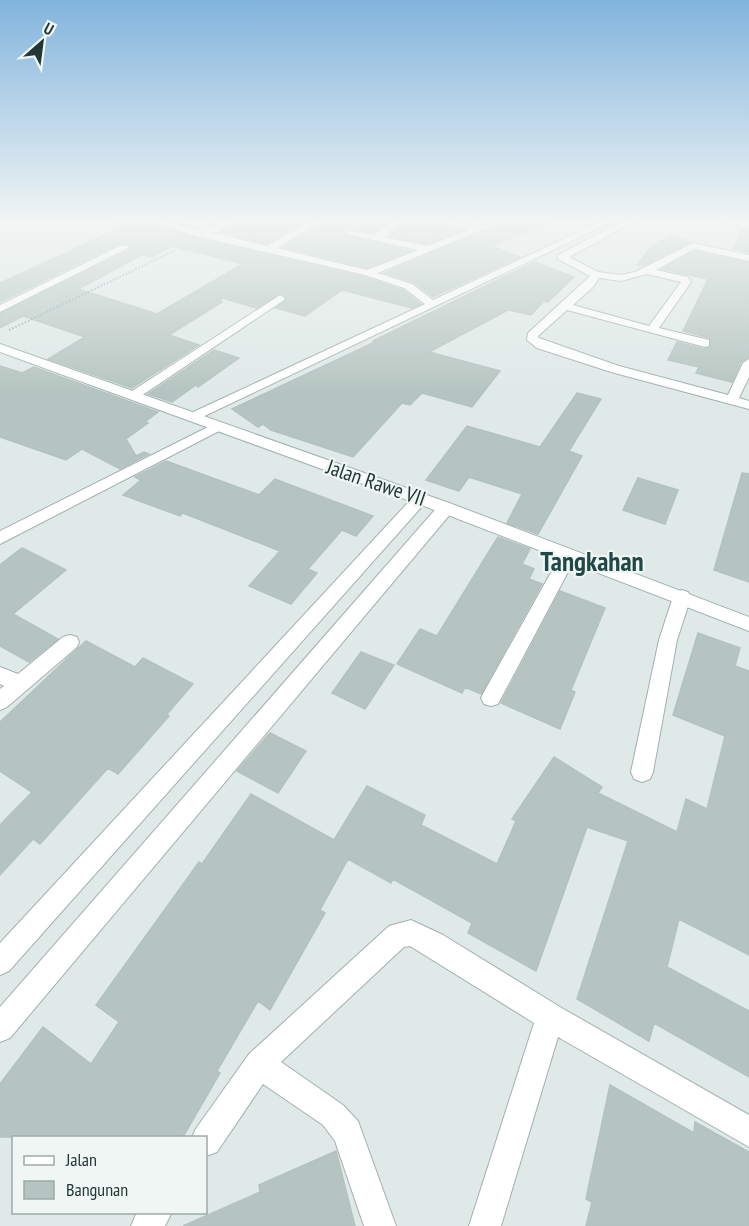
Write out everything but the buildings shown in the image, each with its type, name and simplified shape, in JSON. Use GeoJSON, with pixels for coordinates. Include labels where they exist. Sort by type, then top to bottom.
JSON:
{"type":"FeatureCollection","features":[{"type":"Feature","properties":{"kind":"street"},"geometry":{"type":"LineString","coordinates":[[0,309],[60,279]]}},
{"type":"Feature","properties":{"kind":"street"},"geometry":{"type":"LineString","coordinates":[[387,279],[408,286],[432,304]]}},
{"type":"Feature","properties":{"kind":"street"},"geometry":{"type":"LineString","coordinates":[[194,417],[485,279]]}},
{"type":"Feature","properties":{"kind":"street"},"geometry":{"type":"LineString","coordinates":[[593,279],[532,335],[533,340],[540,345],[615,369],[749,405]]}},
{"type":"Feature","properties":{"kind":"street"},"geometry":{"type":"LineString","coordinates":[[652,330],[686,282],[684,279]]}},
{"type":"Feature","properties":{"kind":"street"},"geometry":{"type":"LineString","coordinates":[[133,395],[280,298]]}},
{"type":"Feature","properties":{"kind":"street"},"geometry":{"type":"LineString","coordinates":[[564,306],[705,343]]}},
{"type":"Feature","properties":{"kind":"street","name":"Jalan Rawe VII"},"geometry":{"type":"LineString","coordinates":[[0,348],[446,508],[749,624]]}},
{"type":"Feature","properties":{"kind":"street"},"geometry":{"type":"LineString","coordinates":[[732,400],[749,363]]}},
{"type":"Feature","properties":{"kind":"street"},"geometry":{"type":"LineString","coordinates":[[0,538],[216,427]]}},
{"type":"Feature","properties":{"kind":"street"},"geometry":{"type":"LineString","coordinates":[[0,962],[420,499]]}},
{"type":"Feature","properties":{"kind":"street"},"geometry":{"type":"LineString","coordinates":[[0,1028],[446,508]]}},
{"type":"Feature","properties":{"kind":"street"},"geometry":{"type":"LineString","coordinates":[[490,698],[569,555]]}},
{"type":"Feature","properties":{"kind":"street"},"geometry":{"type":"LineString","coordinates":[[642,772],[668,639],[682,597]]}},
{"type":"Feature","properties":{"kind":"street"},"geometry":{"type":"LineString","coordinates":[[0,701],[70,642]]}},
{"type":"Feature","properties":{"kind":"street"},"geometry":{"type":"LineString","coordinates":[[0,675],[19,684]]}},
{"type":"Feature","properties":{"kind":"street"},"geometry":{"type":"LineString","coordinates":[[207,1141],[259,1064],[398,934],[411,933],[434,944],[550,1017],[749,1132]]}},
{"type":"Feature","properties":{"kind":"street"},"geometry":{"type":"LineString","coordinates":[[485,1226],[550,1017]]}},
{"type":"Feature","properties":{"kind":"street"},"geometry":{"type":"LineString","coordinates":[[259,1064],[333,1114],[347,1132],[381,1226]]}},
{"type":"Feature","properties":{"kind":"path"},"geometry":{"type":"LineString","coordinates":[[0,334],[115,279]]}},
{"type":"Feature","properties":{"kind":"district","name":"Tangkahan"},"geometry":{"type":"Point","coordinates":[592,562]}}]}
